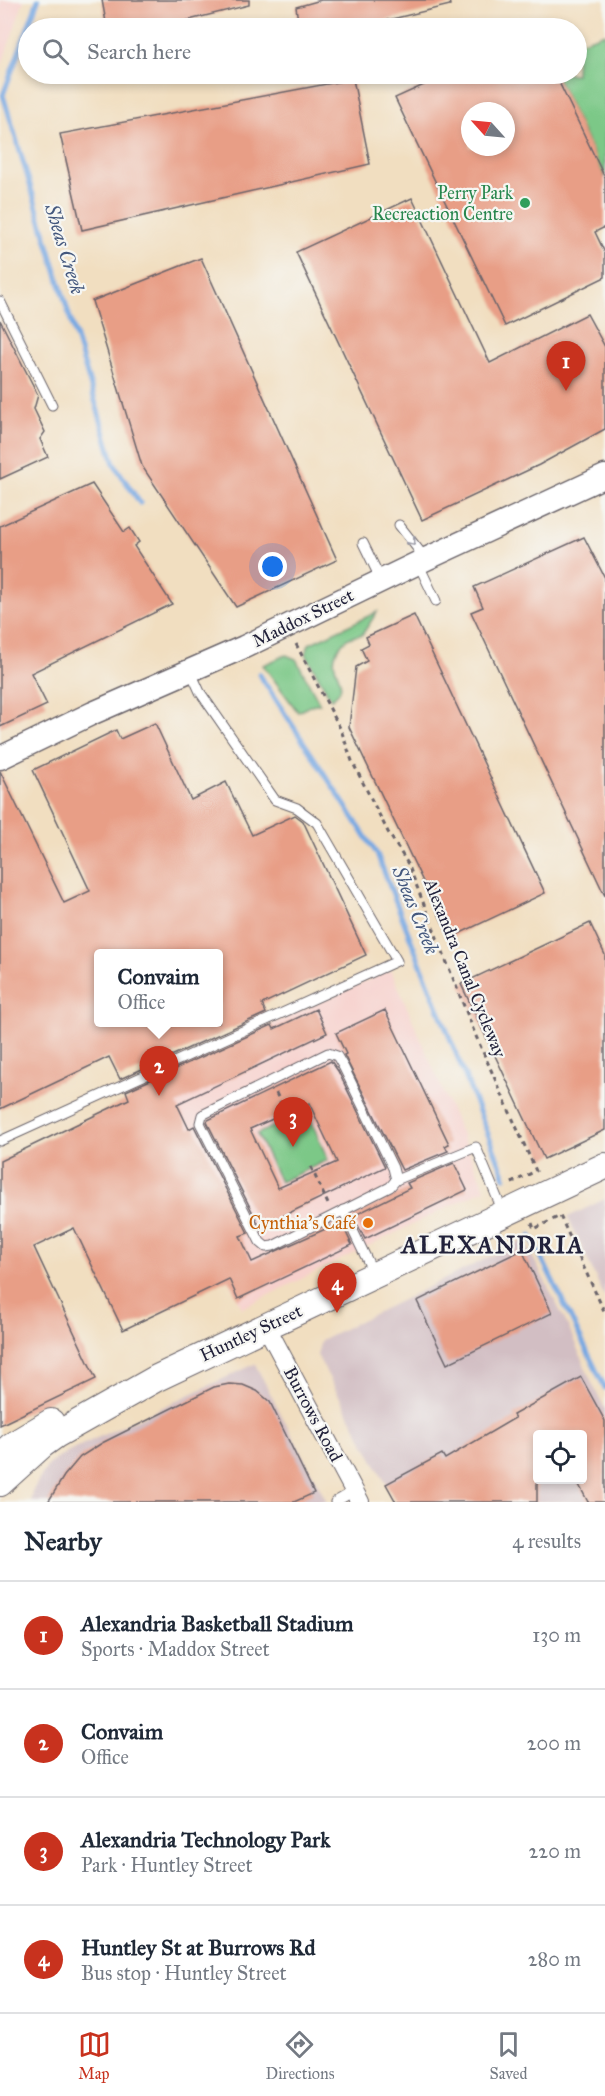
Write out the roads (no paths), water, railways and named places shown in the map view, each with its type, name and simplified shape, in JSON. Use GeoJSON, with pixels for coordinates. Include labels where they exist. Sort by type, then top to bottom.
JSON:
{"type":"FeatureCollection","features":[{"type":"Feature","properties":{"kind":"main road","name":"Huntley Street"},"geometry":{"type":"LineString","coordinates":[[0,1483],[56,1435],[157,1378],[605,1166]]}},
{"type":"Feature","properties":{"kind":"main road","name":"Huntley Street"},"geometry":{"type":"LineString","coordinates":[[0,1456],[39,1427],[157,1378]]}},
{"type":"Feature","properties":{"kind":"street","name":"Maddox Street"},"geometry":{"type":"LineString","coordinates":[[0,758],[93,713],[286,627],[381,580],[605,476]]}},
{"type":"Feature","properties":{"kind":"street","name":"Burrows Road"},"geometry":{"type":"LineString","coordinates":[[266,1326],[357,1496]]}},
{"type":"Feature","properties":{"kind":"lane"},"geometry":{"type":"LineString","coordinates":[[0,301],[51,405]]}},
{"type":"Feature","properties":{"kind":"lane"},"geometry":{"type":"LineString","coordinates":[[399,525],[422,561],[436,601]]}},
{"type":"Feature","properties":{"kind":"lane"},"geometry":{"type":"LineString","coordinates":[[363,543],[381,580]]}},
{"type":"Feature","properties":{"kind":"lane"},"geometry":{"type":"LineString","coordinates":[[0,1140],[397,961],[317,824],[297,808],[275,800],[200,692],[190,670]]}},
{"type":"Feature","properties":{"kind":"lane"},"geometry":{"type":"LineString","coordinates":[[396,1180],[393,1168],[337,1056],[328,1053],[202,1115],[200,1123],[260,1242],[266,1247],[273,1246],[390,1187],[396,1180],[476,1147],[504,1214]]}},
{"type":"Feature","properties":{"kind":"lane"},"geometry":{"type":"LineString","coordinates":[[343,1210],[375,1274]]}},
{"type":"Feature","properties":{"kind":"lane"},"geometry":{"type":"LineString","coordinates":[[334,1502],[357,1496]]}},
{"type":"Feature","properties":{"kind":"waterway","name":"Sheas Creek"},"geometry":{"type":"LineString","coordinates":[[31,18],[38,0]]}},
{"type":"Feature","properties":{"kind":"waterway","name":"Sheas Creek"},"geometry":{"type":"LineString","coordinates":[[18,54],[3,95],[114,464],[140,503]]}},
{"type":"Feature","properties":{"kind":"waterway","name":"Sheas Creek"},"geometry":{"type":"LineString","coordinates":[[259,674],[377,854],[505,1177]]}},
{"type":"Feature","properties":{"kind":"waterway","name":"Sheas Creek"},"geometry":{"type":"LineString","coordinates":[[531,1236],[605,1388]]}},
{"type":"Feature","properties":{"kind":"place","name":"Perry Park Recreaction Centre"},"geometry":{"type":"Point","coordinates":[525,203]}},
{"type":"Feature","properties":{"kind":"place","name":"Alexandria Basketball Stadium"},"geometry":{"type":"Point","coordinates":[566,391]}},
{"type":"Feature","properties":{"kind":"place","name":"Convaim"},"geometry":{"type":"Point","coordinates":[159,1096]}},
{"type":"Feature","properties":{"kind":"place","name":"Alexandria Technology Park"},"geometry":{"type":"Point","coordinates":[293,1147]}},
{"type":"Feature","properties":{"kind":"place","name":"Cynthia's Café"},"geometry":{"type":"Point","coordinates":[368,1223]}},
{"type":"Feature","properties":{"kind":"place","name":"Huntley St at Burrows Rd"},"geometry":{"type":"Point","coordinates":[337,1313]}},
{"type":"Feature","properties":{"kind":"district","name":"ALEXANDRIA"},"geometry":{"type":"Point","coordinates":[493,1245]}}]}
